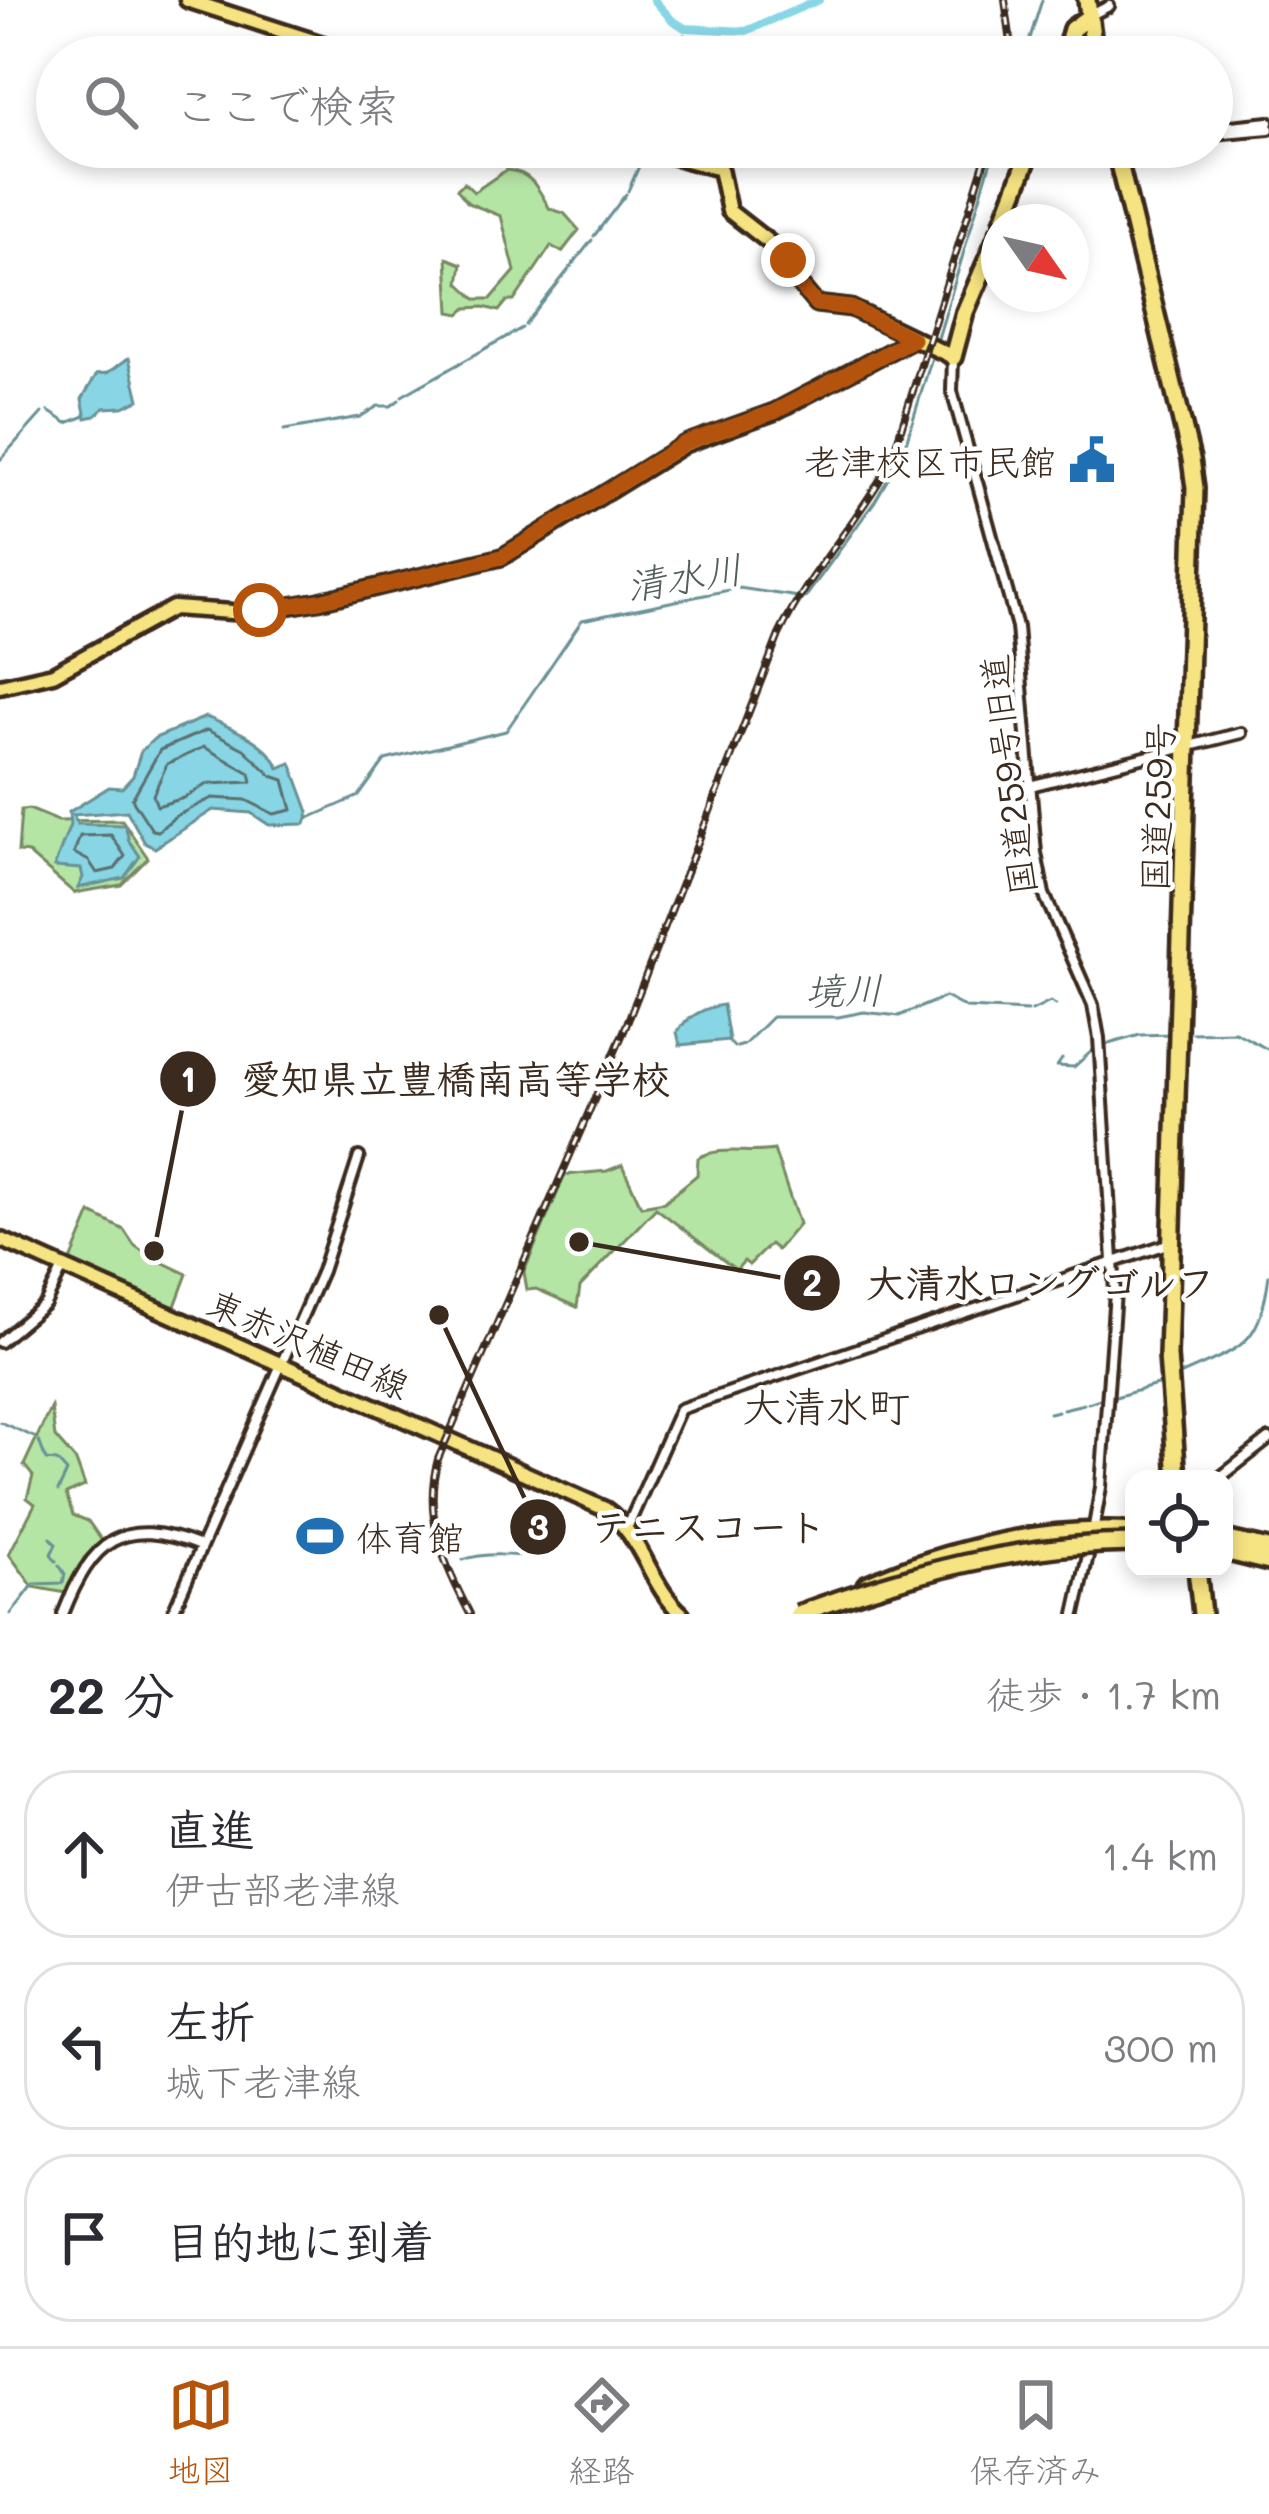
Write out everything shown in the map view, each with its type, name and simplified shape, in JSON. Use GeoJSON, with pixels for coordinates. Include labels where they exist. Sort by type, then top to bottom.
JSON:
{"type":"FeatureCollection","features":[{"type":"Feature","properties":{"kind":"highway"},"geometry":{"type":"LineString","coordinates":[[1070,36],[1089,8]]}},
{"type":"Feature","properties":{"kind":"highway"},"geometry":{"type":"LineString","coordinates":[[1011,204],[1026,168]]}},
{"type":"Feature","properties":{"kind":"highway","name":"国道259号"},"geometry":{"type":"LineString","coordinates":[[1124,168],[1195,488],[1175,1381],[1180,1470]]}},
{"type":"Feature","properties":{"kind":"highway"},"geometry":{"type":"LineString","coordinates":[[941,351],[981,274]]}},
{"type":"Feature","properties":{"kind":"highway","name":"国道259号"},"geometry":{"type":"LineString","coordinates":[[1180,1470],[1168,1356],[1190,746]]}},
{"type":"Feature","properties":{"kind":"highway"},"geometry":{"type":"LineString","coordinates":[[819,1606],[883,1577],[984,1555],[1125,1534]]}},
{"type":"Feature","properties":{"kind":"highway"},"geometry":{"type":"LineString","coordinates":[[1091,1540],[1125,1544]]}},
{"type":"Feature","properties":{"kind":"highway"},"geometry":{"type":"LineString","coordinates":[[1233,1541],[1269,1549]]}},
{"type":"Feature","properties":{"kind":"highway"},"geometry":{"type":"LineString","coordinates":[[912,1576],[1009,1552],[1125,1546]]}},
{"type":"Feature","properties":{"kind":"highway"},"geometry":{"type":"LineString","coordinates":[[798,1614],[984,1555]]}},
{"type":"Feature","properties":{"kind":"highway"},"geometry":{"type":"LineString","coordinates":[[1233,1557],[1269,1565]]}},
{"type":"Feature","properties":{"kind":"highway"},"geometry":{"type":"LineString","coordinates":[[1194,1578],[1198,1614]]}},
{"type":"Feature","properties":{"kind":"main road"},"geometry":{"type":"LineString","coordinates":[[187,0],[299,36]]}},
{"type":"Feature","properties":{"kind":"main road"},"geometry":{"type":"LineString","coordinates":[[716,168],[729,211],[784,254],[795,279],[816,304],[851,308],[941,351]]}},
{"type":"Feature","properties":{"kind":"main road"},"geometry":{"type":"LineString","coordinates":[[0,686],[53,674],[173,608],[246,613],[502,557],[685,443],[774,412],[913,339]]}},
{"type":"Feature","properties":{"kind":"main road","name":"東赤沢植田線"},"geometry":{"type":"LineString","coordinates":[[0,1239],[605,1509],[626,1529],[678,1610]]}},
{"type":"Feature","properties":{"kind":"street"},"geometry":{"type":"LineString","coordinates":[[1089,8],[1109,6]]}},
{"type":"Feature","properties":{"kind":"street"},"geometry":{"type":"LineString","coordinates":[[1233,129],[1269,126]]}},
{"type":"Feature","properties":{"kind":"street","name":"国道259号旧道"},"geometry":{"type":"LineString","coordinates":[[941,351],[1017,627],[1036,854],[1044,894],[1093,1005],[1099,1038],[1115,1292],[1105,1445],[1075,1614]]}},
{"type":"Feature","properties":{"kind":"street"},"geometry":{"type":"LineString","coordinates":[[1030,786],[1240,733]]}},
{"type":"Feature","properties":{"kind":"street"},"geometry":{"type":"LineString","coordinates":[[172,1614],[323,1268],[359,1157]]}},
{"type":"Feature","properties":{"kind":"street"},"geometry":{"type":"LineString","coordinates":[[626,1529],[680,1409],[1173,1242]]}},
{"type":"Feature","properties":{"kind":"street"},"geometry":{"type":"LineString","coordinates":[[0,1342],[45,1304],[64,1267]]}},
{"type":"Feature","properties":{"kind":"street"},"geometry":{"type":"LineString","coordinates":[[1229,1470],[1269,1439]]}},
{"type":"Feature","properties":{"kind":"street"},"geometry":{"type":"LineString","coordinates":[[63,1614],[87,1562],[110,1541],[151,1531],[200,1546]]}},
{"type":"Feature","properties":{"kind":"street"},"geometry":{"type":"LineString","coordinates":[[660,1614],[678,1610]]}},
{"type":"Feature","properties":{"kind":"green space"},"geometry":{"type":"Polygon","coordinates":[[[506,170],[529,178],[550,209],[564,213],[579,230],[562,252],[551,246],[514,301],[507,301],[499,311],[484,307],[450,312],[447,258],[462,264],[459,283],[476,299],[491,299],[515,271],[501,216],[468,203],[457,189],[464,183],[474,192],[506,170]]]}},
{"type":"Feature","properties":{"kind":"green space"},"geometry":{"type":"Polygon","coordinates":[[[21,810],[58,821],[122,820],[148,858],[121,885],[74,893],[28,853],[18,852],[21,810]]]}},
{"type":"Feature","properties":{"kind":"green space"},"geometry":{"type":"Polygon","coordinates":[[[774,1150],[799,1224],[777,1250],[770,1244],[749,1265],[744,1261],[736,1270],[656,1208],[580,1287],[577,1307],[536,1289],[527,1290],[524,1272],[565,1175],[622,1165],[641,1206],[664,1202],[697,1175],[698,1158],[707,1154],[774,1150]]]}},
{"type":"Feature","properties":{"kind":"green space"},"geometry":{"type":"Polygon","coordinates":[[[91,1213],[124,1230],[149,1256],[187,1274],[174,1309],[70,1263],[91,1213]]]}},
{"type":"Feature","properties":{"kind":"green space"},"geometry":{"type":"Polygon","coordinates":[[[51,1407],[55,1437],[76,1461],[85,1486],[66,1494],[73,1515],[88,1521],[102,1541],[84,1558],[66,1593],[33,1587],[9,1554],[35,1504],[27,1498],[33,1476],[24,1465],[51,1407]]]}},
{"type":"Feature","properties":{"kind":"water"},"geometry":{"type":"Polygon","coordinates":[[[129,358],[139,400],[104,408],[86,418],[82,399],[97,374],[129,358]]]}},
{"type":"Feature","properties":{"kind":"water"},"geometry":{"type":"Polygon","coordinates":[[[206,717],[258,743],[279,768],[291,763],[309,812],[305,824],[269,825],[251,813],[213,810],[155,848],[145,843],[127,811],[73,815],[77,824],[125,825],[140,856],[124,878],[78,888],[81,869],[54,867],[70,825],[69,812],[109,787],[122,788],[133,776],[141,751],[155,738],[206,717]]]}},
{"type":"Feature","properties":{"kind":"water"},"geometry":{"type":"Polygon","coordinates":[[[723,1005],[729,1040],[680,1045],[677,1032],[686,1022],[703,1010],[723,1005]]]}},
{"type":"Feature","properties":{"kind":"waterway"},"geometry":{"type":"LineString","coordinates":[[654,0],[685,28],[746,31],[819,0]]}},
{"type":"Feature","properties":{"kind":"waterway","name":"清水川"},"geometry":{"type":"LineString","coordinates":[[1031,36],[1042,0]]}},
{"type":"Feature","properties":{"kind":"waterway"},"geometry":{"type":"LineString","coordinates":[[628,191],[638,168]]}},
{"type":"Feature","properties":{"kind":"waterway","name":"清水川"},"geometry":{"type":"LineString","coordinates":[[936,345],[989,168]]}},
{"type":"Feature","properties":{"kind":"waterway"},"geometry":{"type":"LineString","coordinates":[[594,236],[626,194]]}},
{"type":"Feature","properties":{"kind":"waterway"},"geometry":{"type":"LineString","coordinates":[[525,325],[592,240]]}},
{"type":"Feature","properties":{"kind":"waterway"},"geometry":{"type":"LineString","coordinates":[[402,396],[522,328]]}},
{"type":"Feature","properties":{"kind":"waterway","name":"清水川"},"geometry":{"type":"LineString","coordinates":[[307,819],[359,796],[385,760],[506,731],[582,620],[739,588],[805,598],[875,501],[903,453],[933,354]]}},
{"type":"Feature","properties":{"kind":"waterway"},"geometry":{"type":"LineString","coordinates":[[284,430],[360,417],[399,400]]}},
{"type":"Feature","properties":{"kind":"waterway"},"geometry":{"type":"LineString","coordinates":[[48,411],[67,423],[85,416]]}},
{"type":"Feature","properties":{"kind":"waterway"},"geometry":{"type":"LineString","coordinates":[[0,460],[42,413]]}},
{"type":"Feature","properties":{"kind":"waterway","name":"境川"},"geometry":{"type":"LineString","coordinates":[[737,1047],[772,1017],[864,1012],[899,1016],[945,997],[966,1008],[1027,1011]]}},
{"type":"Feature","properties":{"kind":"waterway","name":"境川"},"geometry":{"type":"LineString","coordinates":[[1032,1011],[1050,1002],[1056,1005]]}},
{"type":"Feature","properties":{"kind":"waterway","name":"境川"},"geometry":{"type":"LineString","coordinates":[[1192,1033],[1235,1032],[1269,1050]]}},
{"type":"Feature","properties":{"kind":"waterway","name":"境川"},"geometry":{"type":"LineString","coordinates":[[1105,1045],[1140,1035],[1172,1034]]}},
{"type":"Feature","properties":{"kind":"waterway","name":"境川"},"geometry":{"type":"LineString","coordinates":[[727,1040],[734,1047]]}},
{"type":"Feature","properties":{"kind":"waterway","name":"境川"},"geometry":{"type":"LineString","coordinates":[[1062,1059],[1057,1066],[1074,1067],[1094,1049]]}},
{"type":"Feature","properties":{"kind":"waterway"},"geometry":{"type":"LineString","coordinates":[[1269,1183],[1269,1210]]}},
{"type":"Feature","properties":{"kind":"waterway"},"geometry":{"type":"LineString","coordinates":[[1180,1375],[1244,1342],[1260,1317],[1269,1275]]}},
{"type":"Feature","properties":{"kind":"waterway"},"geometry":{"type":"LineString","coordinates":[[1112,1398],[1164,1383]]}},
{"type":"Feature","properties":{"kind":"waterway"},"geometry":{"type":"LineString","coordinates":[[1088,1403],[1103,1398]]}},
{"type":"Feature","properties":{"kind":"waterway"},"geometry":{"type":"LineString","coordinates":[[1063,1409],[1084,1404]]}},
{"type":"Feature","properties":{"kind":"waterway"},"geometry":{"type":"LineString","coordinates":[[1049,1413],[1058,1411]]}},
{"type":"Feature","properties":{"kind":"waterway"},"geometry":{"type":"LineString","coordinates":[[0,1422],[34,1437]]}},
{"type":"Feature","properties":{"kind":"waterway"},"geometry":{"type":"LineString","coordinates":[[39,1441],[46,1460],[57,1461],[67,1472],[58,1491]]}},
{"type":"Feature","properties":{"kind":"waterway"},"geometry":{"type":"LineString","coordinates":[[51,1538],[56,1544],[51,1554],[56,1561]]}},
{"type":"Feature","properties":{"kind":"waterway"},"geometry":{"type":"LineString","coordinates":[[463,1560],[490,1555],[539,1558]]}},
{"type":"Feature","properties":{"kind":"waterway"},"geometry":{"type":"LineString","coordinates":[[11,1614],[34,1584],[63,1583],[65,1574],[59,1565]]}},
{"type":"Feature","properties":{"kind":"railway"},"geometry":{"type":"LineString","coordinates":[[1005,0],[1010,36]]}},
{"type":"Feature","properties":{"kind":"railway"},"geometry":{"type":"LineString","coordinates":[[470,1614],[444,1558],[434,1520],[438,1459],[624,1031],[779,635],[891,461],[982,168]]}},
{"type":"Feature","properties":{"kind":"place","name":"老津校区市民館"},"geometry":{"type":"Point","coordinates":[1092,460]}},
{"type":"Feature","properties":{"kind":"place","name":"大清水ロングゴルフ"},"geometry":{"type":"Point","coordinates":[579,1242]}},
{"type":"Feature","properties":{"kind":"place","name":"愛知県立豊橋南高等学校"},"geometry":{"type":"Point","coordinates":[154,1251]}},
{"type":"Feature","properties":{"kind":"place","name":"テニスコート"},"geometry":{"type":"Point","coordinates":[439,1315]}},
{"type":"Feature","properties":{"kind":"place","name":"体育館"},"geometry":{"type":"Point","coordinates":[320,1536]}},
{"type":"Feature","properties":{"kind":"district","name":"大清水町"},"geometry":{"type":"Point","coordinates":[826,1405]}},
{"type":"Feature","properties":{"kind":"route"},"geometry":{"type":"LineString","coordinates":[[260,610],[319,601],[502,557],[685,443],[774,412],[913,339],[851,308],[816,304],[795,279],[788,260]]}}]}
